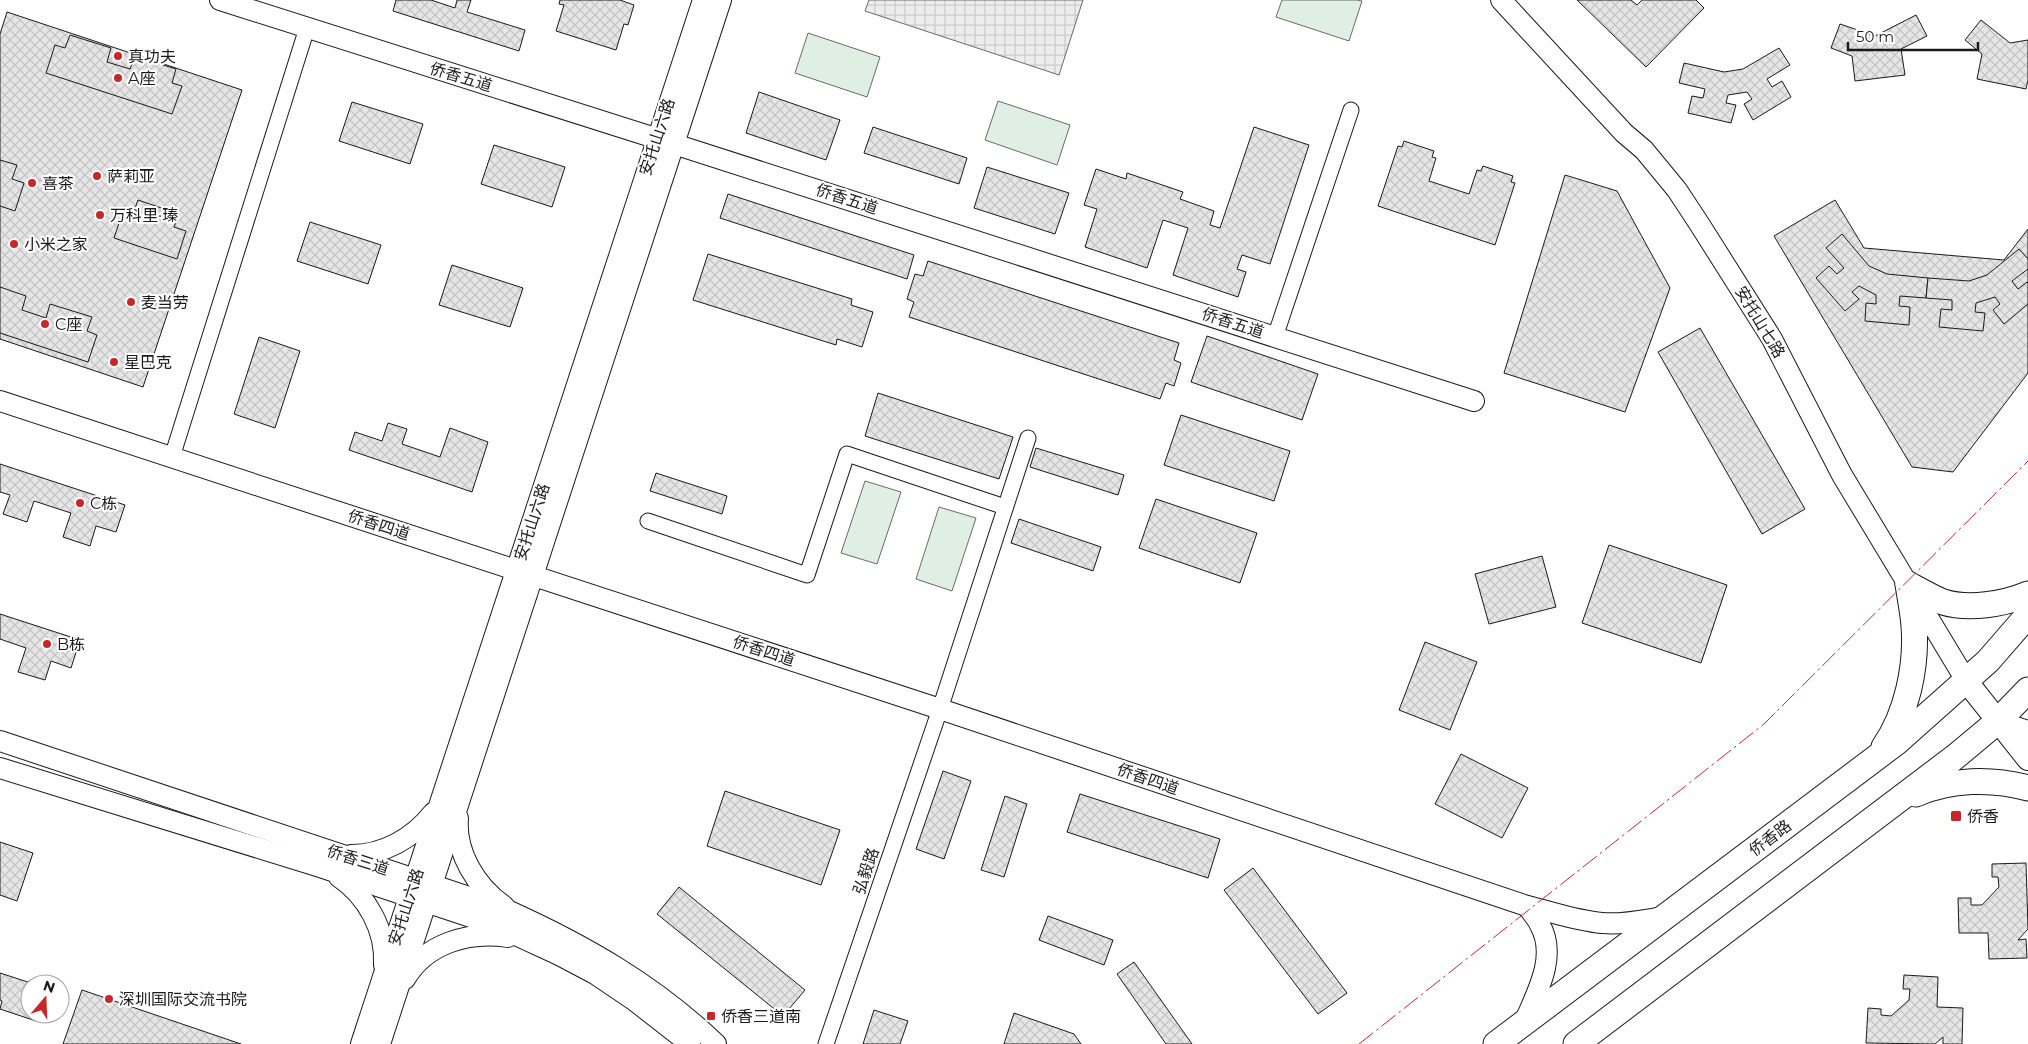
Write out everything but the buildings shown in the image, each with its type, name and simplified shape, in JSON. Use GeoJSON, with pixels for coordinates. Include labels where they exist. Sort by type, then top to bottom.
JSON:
{"type":"FeatureCollection","features":[{"type":"Feature","properties":{"kind":"main road"},"geometry":{"type":"LineString","coordinates":[[1908,584],[1945,602],[1968,605],[2006,601],[2028,594]]}},
{"type":"Feature","properties":{"kind":"main road"},"geometry":{"type":"LineString","coordinates":[[1876,757],[1889,740],[1899,719],[1912,674],[1914,625],[1908,584]]}},
{"type":"Feature","properties":{"kind":"main road","name":"侨香路"},"geometry":{"type":"LineString","coordinates":[[1496,1044],[1932,713],[1967,682],[2028,615]]}},
{"type":"Feature","properties":{"kind":"main road"},"geometry":{"type":"LineString","coordinates":[[1967,682],[2028,759]]}},
{"type":"Feature","properties":{"kind":"main road"},"geometry":{"type":"LineString","coordinates":[[1576,1044],[1955,757],[1997,722],[2028,690]]}},
{"type":"Feature","properties":{"kind":"main road"},"geometry":{"type":"LineString","coordinates":[[1997,722],[2028,732]]}},
{"type":"Feature","properties":{"kind":"main road"},"geometry":{"type":"LineString","coordinates":[[1893,804],[1930,788],[1960,783],[1992,782],[2028,788]]}},
{"type":"Feature","properties":{"kind":"street","name":"侨香五道"},"geometry":{"type":"LineString","coordinates":[[220,0],[1474,401]]}},
{"type":"Feature","properties":{"kind":"street","name":"安托山六路"},"geometry":{"type":"LineString","coordinates":[[380,1044],[395,999],[441,800],[524,572],[665,141],[703,0]]}},
{"type":"Feature","properties":{"kind":"street","name":"安托山六路"},"geometry":{"type":"LineString","coordinates":[[665,141],[721,0]]}},
{"type":"Feature","properties":{"kind":"street","name":"安托山七路"},"geometry":{"type":"LineString","coordinates":[[1501,0],[1624,133],[1644,150],[1677,190],[1772,339],[1842,475],[1967,682]]}},
{"type":"Feature","properties":{"kind":"street"},"geometry":{"type":"LineString","coordinates":[[172,457],[308,28]]}},
{"type":"Feature","properties":{"kind":"street"},"geometry":{"type":"LineString","coordinates":[[1276,337],[1351,110]]}},
{"type":"Feature","properties":{"kind":"street","name":"侨香四道"},"geometry":{"type":"LineString","coordinates":[[0,401],[940,709],[1527,906],[1579,920],[1604,924],[1667,916]]}},
{"type":"Feature","properties":{"kind":"street","name":"弘毅路"},"geometry":{"type":"LineString","coordinates":[[826,1044],[940,709],[1028,438]]}},
{"type":"Feature","properties":{"kind":"street"},"geometry":{"type":"LineString","coordinates":[[648,521],[807,575],[847,454],[1005,507]]}},
{"type":"Feature","properties":{"kind":"street","name":"安托山六路"},"geometry":{"type":"LineString","coordinates":[[361,1044],[383,977],[462,790],[524,572]]}},
{"type":"Feature","properties":{"kind":"street","name":"侨香三道"},"geometry":{"type":"LineString","coordinates":[[0,741],[338,853],[540,946],[595,974],[670,1026],[690,1044]]}},
{"type":"Feature","properties":{"kind":"street","name":"侨香三道"},"geometry":{"type":"LineString","coordinates":[[0,768],[317,866],[421,890],[520,916],[572,940],[637,980],[670,1003],[716,1044]]}},
{"type":"Feature","properties":{"kind":"street"},"geometry":{"type":"LineString","coordinates":[[462,790],[458,836],[464,857],[475,876],[491,895],[520,916]]}},
{"type":"Feature","properties":{"kind":"street"},"geometry":{"type":"LineString","coordinates":[[338,853],[363,855],[398,843],[417,831],[426,822],[441,800]]}},
{"type":"Feature","properties":{"kind":"street"},"geometry":{"type":"LineString","coordinates":[[317,866],[350,885],[372,913],[383,945],[383,977]]}},
{"type":"Feature","properties":{"kind":"street"},"geometry":{"type":"LineString","coordinates":[[1524,1023],[1547,962],[1547,948],[1541,926],[1527,906]]}},
{"type":"Feature","properties":{"kind":"street"},"geometry":{"type":"LineString","coordinates":[[395,999],[407,976],[423,958],[456,939],[478,935],[502,936],[540,946]]}},
{"type":"Feature","properties":{"kind":"green space"},"geometry":{"type":"Polygon","coordinates":[[[1282,0],[1362,1],[1349,41],[1276,17],[1282,0]]]}},
{"type":"Feature","properties":{"kind":"green space"},"geometry":{"type":"Polygon","coordinates":[[[808,33],[880,57],[867,97],[795,73],[808,33]]]}},
{"type":"Feature","properties":{"kind":"green space"},"geometry":{"type":"Polygon","coordinates":[[[998,101],[1070,125],[1057,165],[985,140],[998,101]]]}},
{"type":"Feature","properties":{"kind":"green space"},"geometry":{"type":"Polygon","coordinates":[[[865,481],[901,492],[877,564],[841,553],[865,481]]]}},
{"type":"Feature","properties":{"kind":"green space"},"geometry":{"type":"Polygon","coordinates":[[[939,507],[976,518],[952,591],[916,579],[939,507]]]}},
{"type":"Feature","properties":{"kind":"shaded area"},"geometry":{"type":"Polygon","coordinates":[[[869,0],[1083,0],[1059,75],[865,11],[869,0]]]}},
{"type":"Feature","properties":{"kind":"power"},"geometry":{"type":"LineString","coordinates":[[1359,1044],[1764,724],[2028,461]]}},
{"type":"Feature","properties":{"kind":"place","name":"真功夫"},"geometry":{"type":"Point","coordinates":[118,56]}},
{"type":"Feature","properties":{"kind":"place","name":"A座"},"geometry":{"type":"Point","coordinates":[118,78]}},
{"type":"Feature","properties":{"kind":"place","name":"萨莉亚"},"geometry":{"type":"Point","coordinates":[97,176]}},
{"type":"Feature","properties":{"kind":"place","name":"喜茶"},"geometry":{"type":"Point","coordinates":[32,183]}},
{"type":"Feature","properties":{"kind":"place","name":"万科里·瑧"},"geometry":{"type":"Point","coordinates":[100,215]}},
{"type":"Feature","properties":{"kind":"place","name":"小米之家"},"geometry":{"type":"Point","coordinates":[14,244]}},
{"type":"Feature","properties":{"kind":"place","name":"麦当劳"},"geometry":{"type":"Point","coordinates":[131,302]}},
{"type":"Feature","properties":{"kind":"place","name":"C座"},"geometry":{"type":"Point","coordinates":[45,324]}},
{"type":"Feature","properties":{"kind":"place","name":"星巴克"},"geometry":{"type":"Point","coordinates":[114,362]}},
{"type":"Feature","properties":{"kind":"place","name":"C栋"},"geometry":{"type":"Point","coordinates":[80,503]}},
{"type":"Feature","properties":{"kind":"place","name":"B栋"},"geometry":{"type":"Point","coordinates":[47,644]}},
{"type":"Feature","properties":{"kind":"place","name":"侨香"},"geometry":{"type":"Point","coordinates":[1956,816]}},
{"type":"Feature","properties":{"kind":"place","name":"深圳国际交流书院"},"geometry":{"type":"Point","coordinates":[109,999]}},
{"type":"Feature","properties":{"kind":"place","name":"侨香三道南"},"geometry":{"type":"Point","coordinates":[711,1016]}}]}
